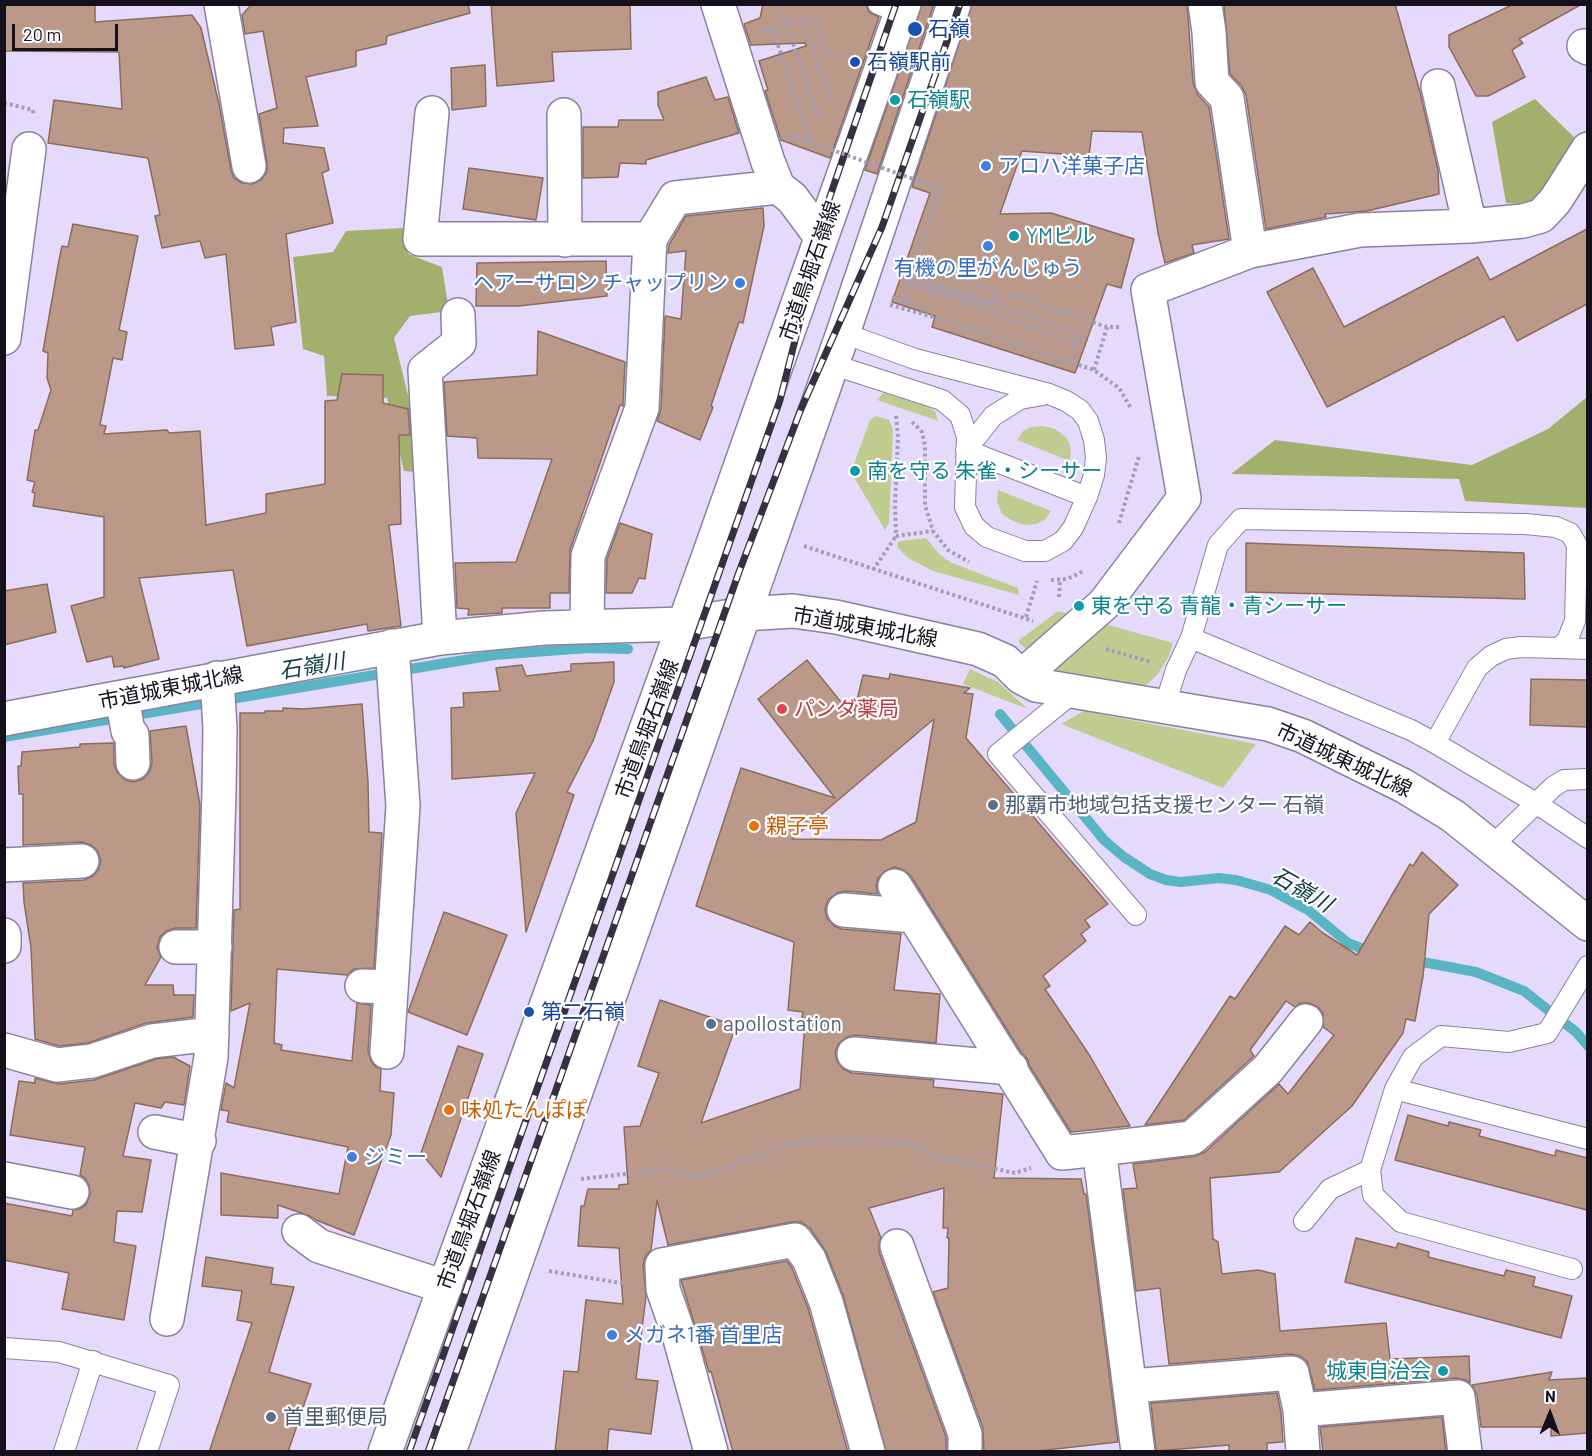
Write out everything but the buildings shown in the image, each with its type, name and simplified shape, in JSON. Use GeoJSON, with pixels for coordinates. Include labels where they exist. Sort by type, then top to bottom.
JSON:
{"type":"FeatureCollection","features":[{"type":"Feature","properties":{"kind":"street"},"geometry":{"type":"LineString","coordinates":[[221,4],[249,166]]}},
{"type":"Feature","properties":{"kind":"street"},"geometry":{"type":"LineString","coordinates":[[718,4],[778,188],[792,198],[821,237]]}},
{"type":"Feature","properties":{"kind":"street"},"geometry":{"type":"LineString","coordinates":[[449,1452],[843,333],[954,4]]}},
{"type":"Feature","properties":{"kind":"street"},"geometry":{"type":"LineString","coordinates":[[1205,4],[1212,82],[1227,98],[1250,251]]}},
{"type":"Feature","properties":{"kind":"street","name":"市道鳥堀石嶺線"},"geometry":{"type":"LineString","coordinates":[[385,1452],[821,237],[894,7]]}},
{"type":"Feature","properties":{"kind":"street"},"geometry":{"type":"LineString","coordinates":[[1438,86],[1470,226]]}},
{"type":"Feature","properties":{"kind":"street"},"geometry":{"type":"LineString","coordinates":[[432,114],[420,239],[650,239]]}},
{"type":"Feature","properties":{"kind":"street"},"geometry":{"type":"LineString","coordinates":[[564,115],[565,240]]}},
{"type":"Feature","properties":{"kind":"street"},"geometry":{"type":"LineString","coordinates":[[4,338],[29,149]]}},
{"type":"Feature","properties":{"kind":"street"},"geometry":{"type":"LineString","coordinates":[[1021,677],[1104,604],[1184,498],[1148,290],[1250,251],[1360,230],[1470,226],[1523,221],[1541,216],[1555,201],[1587,149]]}},
{"type":"Feature","properties":{"kind":"street"},"geometry":{"type":"LineString","coordinates":[[587,626],[588,556],[642,408],[650,239],[675,198],[778,188]]}},
{"type":"Feature","properties":{"kind":"street"},"geometry":{"type":"LineString","coordinates":[[440,638],[425,370],[459,343],[458,315]]}},
{"type":"Feature","properties":{"kind":"street","name":"市道城東城北線"},"geometry":{"type":"LineString","coordinates":[[4,719],[124,712],[217,682],[394,662],[440,638],[544,628],[648,627],[684,624],[743,614],[792,611],[836,617],[978,649],[1005,661],[1021,677],[1036,685],[1268,724],[1303,736],[1404,786],[1452,816],[1587,924]]}},
{"type":"Feature","properties":{"kind":"street"},"geometry":{"type":"LineString","coordinates":[[387,1052],[376,986],[403,806],[394,662]]}},
{"type":"Feature","properties":{"kind":"street"},"geometry":{"type":"LineString","coordinates":[[167,1319],[199,1141],[211,1058],[220,728],[217,682]]}},
{"type":"Feature","properties":{"kind":"street"},"geometry":{"type":"LineString","coordinates":[[124,712],[132,735],[133,763]]}},
{"type":"Feature","properties":{"kind":"street"},"geometry":{"type":"LineString","coordinates":[[4,865],[82,861]]}},
{"type":"Feature","properties":{"kind":"street"},"geometry":{"type":"LineString","coordinates":[[895,886],[1011,1068],[1062,1153],[1192,1138],[1268,1070],[1306,1021]]}},
{"type":"Feature","properties":{"kind":"street"},"geometry":{"type":"LineString","coordinates":[[844,910],[914,915]]}},
{"type":"Feature","properties":{"kind":"street"},"geometry":{"type":"LineString","coordinates":[[4,935],[4,946]]}},
{"type":"Feature","properties":{"kind":"street"},"geometry":{"type":"LineString","coordinates":[[176,947],[215,947]]}},
{"type":"Feature","properties":{"kind":"street"},"geometry":{"type":"LineString","coordinates":[[4,1050],[57,1065],[92,1061],[152,1041],[212,1034]]}},
{"type":"Feature","properties":{"kind":"street"},"geometry":{"type":"LineString","coordinates":[[854,1054],[1011,1068]]}},
{"type":"Feature","properties":{"kind":"street"},"geometry":{"type":"LineString","coordinates":[[154,1132],[199,1141]]}},
{"type":"Feature","properties":{"kind":"street"},"geometry":{"type":"LineString","coordinates":[[1099,1149],[1138,1452]]}},
{"type":"Feature","properties":{"kind":"street"},"geometry":{"type":"LineString","coordinates":[[4,1179],[72,1192]]}},
{"type":"Feature","properties":{"kind":"street"},"geometry":{"type":"LineString","coordinates":[[299,1231],[319,1246],[445,1287]]}},
{"type":"Feature","properties":{"kind":"street"},"geometry":{"type":"LineString","coordinates":[[711,1452],[679,1335],[663,1289],[662,1265],[795,1240],[809,1259],[826,1302],[868,1452]]}},
{"type":"Feature","properties":{"kind":"street"},"geometry":{"type":"LineString","coordinates":[[897,1246],[965,1434],[965,1452]]}},
{"type":"Feature","properties":{"kind":"street"},"geometry":{"type":"LineString","coordinates":[[1131,1386],[1293,1373],[1300,1410],[1303,1452]]}},
{"type":"Feature","properties":{"kind":"street"},"geometry":{"type":"LineString","coordinates":[[1300,1410],[1458,1397],[1465,1452]]}},
{"type":"Feature","properties":{"kind":"lane"},"geometry":{"type":"LineString","coordinates":[[831,364],[942,400],[960,415],[967,437],[965,507],[974,526],[987,537],[1025,551],[1045,551],[1063,541],[1073,528],[1094,476],[1096,458],[1094,440],[1088,421],[1080,410],[1049,394],[915,359],[843,333]]}},
{"type":"Feature","properties":{"kind":"lane"},"geometry":{"type":"LineString","coordinates":[[966,450],[993,416],[1020,399],[1049,394]]}},
{"type":"Feature","properties":{"kind":"lane"},"geometry":{"type":"LineString","coordinates":[[966,450],[1087,497]]}},
{"type":"Feature","properties":{"kind":"lane"},"geometry":{"type":"LineString","coordinates":[[1164,705],[1176,670],[1191,638],[1218,545],[1241,519],[1525,524],[1556,527],[1570,533],[1577,545],[1575,621],[1567,641],[1558,648]]}},
{"type":"Feature","properties":{"kind":"lane"},"geometry":{"type":"LineString","coordinates":[[1191,638],[1411,730],[1536,803],[1587,838]]}},
{"type":"Feature","properties":{"kind":"lane"},"geometry":{"type":"LineString","coordinates":[[1435,743],[1478,668],[1491,656],[1506,649],[1521,647],[1587,649]]}},
{"type":"Feature","properties":{"kind":"lane"},"geometry":{"type":"LineString","coordinates":[[1075,691],[998,754],[1136,915]]}},
{"type":"Feature","properties":{"kind":"lane"},"geometry":{"type":"LineString","coordinates":[[1491,847],[1553,787],[1564,780],[1587,779]]}},
{"type":"Feature","properties":{"kind":"lane"},"geometry":{"type":"LineString","coordinates":[[1572,1269],[1401,1222],[1373,1195],[1370,1170],[1395,1089],[1413,1057],[1441,1036],[1509,1042],[1547,1033],[1587,966]]}},
{"type":"Feature","properties":{"kind":"lane"},"geometry":{"type":"LineString","coordinates":[[1395,1089],[1587,1138]]}},
{"type":"Feature","properties":{"kind":"lane"},"geometry":{"type":"LineString","coordinates":[[1304,1221],[1330,1189],[1370,1170]]}},
{"type":"Feature","properties":{"kind":"lane"},"geometry":{"type":"LineString","coordinates":[[4,1348],[59,1352],[169,1385],[147,1452]]}},
{"type":"Feature","properties":{"kind":"lane"},"geometry":{"type":"LineString","coordinates":[[64,1452],[93,1361]]}},
{"type":"Feature","properties":{"kind":"path"},"geometry":{"type":"LineString","coordinates":[[780,4],[819,118]]}},
{"type":"Feature","properties":{"kind":"path"},"geometry":{"type":"LineString","coordinates":[[802,19],[832,102]]}},
{"type":"Feature","properties":{"kind":"path"},"geometry":{"type":"LineString","coordinates":[[757,32],[802,19],[816,22],[827,52],[841,57]]}},
{"type":"Feature","properties":{"kind":"path"},"geometry":{"type":"LineString","coordinates":[[772,28],[811,141]]}},
{"type":"Feature","properties":{"kind":"path"},"geometry":{"type":"LineString","coordinates":[[791,135],[941,189],[904,298],[924,305],[924,307],[889,296]]}},
{"type":"Feature","properties":{"kind":"path"},"geometry":{"type":"LineString","coordinates":[[902,260],[996,291],[993,302]]}},
{"type":"Feature","properties":{"kind":"path"},"geometry":{"type":"LineString","coordinates":[[912,275],[1080,333],[1070,362]]}},
{"type":"Feature","properties":{"kind":"path"},"geometry":{"type":"LineString","coordinates":[[896,276],[985,304],[1014,295],[1107,327],[1155,329]]}},
{"type":"Feature","properties":{"kind":"path"},"geometry":{"type":"LineString","coordinates":[[909,284],[1077,343]]}},
{"type":"Feature","properties":{"kind":"path"},"geometry":{"type":"LineString","coordinates":[[1094,370],[1107,327]]}},
{"type":"Feature","properties":{"kind":"path"},"geometry":{"type":"LineString","coordinates":[[873,570],[896,536],[898,437],[896,416]]}},
{"type":"Feature","properties":{"kind":"path"},"geometry":{"type":"LineString","coordinates":[[896,536],[933,531]]}},
{"type":"Feature","properties":{"kind":"path"},"geometry":{"type":"LineString","coordinates":[[803,545],[873,570],[1026,617],[1042,626],[1036,643],[1048,652]]}},
{"type":"Feature","properties":{"kind":"path"},"geometry":{"type":"LineString","coordinates":[[1026,617],[1037,581]]}},
{"type":"Feature","properties":{"kind":"path"},"geometry":{"type":"LineString","coordinates":[[574,1180],[667,1169],[699,1178],[791,1144],[819,1140],[905,1142],[943,1158],[1015,1173],[1053,1161],[1062,1153]]}},
{"type":"Feature","properties":{"kind":"path"},"geometry":{"type":"LineString","coordinates":[[543,1270],[663,1289]]}},
{"type":"Feature","properties":{"kind":"green space"},"geometry":{"type":"Polygon","coordinates":[[[1535,99],[1578,141],[1535,205],[1506,203],[1492,122],[1535,99]]]}},
{"type":"Feature","properties":{"kind":"green space"},"geometry":{"type":"Polygon","coordinates":[[[403,228],[408,254],[442,267],[449,311],[410,316],[394,338],[411,408],[417,472],[404,471],[387,398],[327,396],[324,356],[303,349],[293,257],[333,252],[346,231],[403,228]]]}},
{"type":"Feature","properties":{"kind":"green space"},"geometry":{"type":"Polygon","coordinates":[[[883,393],[926,406],[935,411],[938,421],[877,400],[883,393]]]}},
{"type":"Feature","properties":{"kind":"green space"},"geometry":{"type":"Polygon","coordinates":[[[1587,397],[1587,508],[1465,501],[1459,479],[1231,474],[1275,440],[1472,465],[1548,429],[1587,397]]]}},
{"type":"Feature","properties":{"kind":"green space"},"geometry":{"type":"Polygon","coordinates":[[[876,416],[889,420],[893,429],[889,523],[885,530],[851,472],[870,420],[876,416]]]}},
{"type":"Feature","properties":{"kind":"green space"},"geometry":{"type":"Polygon","coordinates":[[[1043,426],[1055,429],[1066,437],[1071,448],[1070,461],[1017,440],[1023,431],[1043,426]]]}},
{"type":"Feature","properties":{"kind":"green space"},"geometry":{"type":"Polygon","coordinates":[[[998,490],[1051,511],[1045,520],[1036,524],[1025,525],[1013,521],[1002,514],[997,502],[998,490]]]}},
{"type":"Feature","properties":{"kind":"green space"},"geometry":{"type":"Polygon","coordinates":[[[926,538],[939,554],[952,563],[1018,588],[1019,595],[933,571],[908,558],[898,548],[897,543],[900,541],[926,538]]]}},
{"type":"Feature","properties":{"kind":"green space"},"geometry":{"type":"Polygon","coordinates":[[[1058,611],[1173,643],[1168,658],[1157,675],[1143,688],[1051,675],[1018,641],[1058,611]]]}},
{"type":"Feature","properties":{"kind":"green space"},"geometry":{"type":"Polygon","coordinates":[[[970,669],[998,682],[1028,709],[963,684],[970,669]]]}},
{"type":"Feature","properties":{"kind":"green space"},"geometry":{"type":"Polygon","coordinates":[[[1084,711],[1256,744],[1223,788],[1061,724],[1084,711]]]}},
{"type":"Feature","properties":{"kind":"waterway","name":"石嶺川"},"geometry":{"type":"LineString","coordinates":[[4,737],[494,655],[588,648],[628,649]]}},
{"type":"Feature","properties":{"kind":"waterway","name":"石嶺川"},"geometry":{"type":"LineString","coordinates":[[1000,714],[1104,840],[1150,874],[1166,880],[1181,882],[1219,878],[1236,880],[1271,890],[1308,910],[1348,943],[1373,953]]}},
{"type":"Feature","properties":{"kind":"waterway","name":"石嶺川"},"geometry":{"type":"LineString","coordinates":[[1412,960],[1476,972],[1524,991],[1576,1032],[1588,1046]]}},
{"type":"Feature","properties":{"kind":"railway"},"geometry":{"type":"LineString","coordinates":[[409,1452],[780,400],[821,237],[826,208],[896,4]]}},
{"type":"Feature","properties":{"kind":"railway"},"geometry":{"type":"LineString","coordinates":[[428,1452],[739,572],[801,409],[882,227],[960,4]]}},
{"type":"Feature","properties":{"kind":"place","name":"石嶺"},"geometry":{"type":"Point","coordinates":[915,29]}},
{"type":"Feature","properties":{"kind":"place","name":"石嶺駅前"},"geometry":{"type":"Point","coordinates":[855,62]}},
{"type":"Feature","properties":{"kind":"place","name":"石嶺駅"},"geometry":{"type":"Point","coordinates":[895,100]}},
{"type":"Feature","properties":{"kind":"place","name":"アロハ洋菓子店"},"geometry":{"type":"Point","coordinates":[986,166]}},
{"type":"Feature","properties":{"kind":"place","name":"YMビル"},"geometry":{"type":"Point","coordinates":[1014,236]}},
{"type":"Feature","properties":{"kind":"place","name":"有機の里がんじゅう"},"geometry":{"type":"Point","coordinates":[988,246]}},
{"type":"Feature","properties":{"kind":"place","name":"ヘアーサロン チャップリン"},"geometry":{"type":"Point","coordinates":[740,283]}},
{"type":"Feature","properties":{"kind":"place","name":"南を守る 朱雀・シーサー"},"geometry":{"type":"Point","coordinates":[855,471]}},
{"type":"Feature","properties":{"kind":"place","name":"東を守る 青龍・青シーサー"},"geometry":{"type":"Point","coordinates":[1079,606]}},
{"type":"Feature","properties":{"kind":"place","name":"パンダ薬局"},"geometry":{"type":"Point","coordinates":[782,709]}},
{"type":"Feature","properties":{"kind":"place","name":"那覇市地域包括支援センター 石嶺"},"geometry":{"type":"Point","coordinates":[993,805]}},
{"type":"Feature","properties":{"kind":"place","name":"親子亭"},"geometry":{"type":"Point","coordinates":[754,826]}},
{"type":"Feature","properties":{"kind":"place","name":"第二石嶺"},"geometry":{"type":"Point","coordinates":[529,1012]}},
{"type":"Feature","properties":{"kind":"place","name":"apollostation"},"geometry":{"type":"Point","coordinates":[711,1024]}},
{"type":"Feature","properties":{"kind":"place","name":"味処たんぽぽ"},"geometry":{"type":"Point","coordinates":[449,1110]}},
{"type":"Feature","properties":{"kind":"place","name":"ジミー"},"geometry":{"type":"Point","coordinates":[352,1157]}},
{"type":"Feature","properties":{"kind":"place","name":"メガネ1番 首里店"},"geometry":{"type":"Point","coordinates":[612,1335]}},
{"type":"Feature","properties":{"kind":"place","name":"城東自治会"},"geometry":{"type":"Point","coordinates":[1443,1371]}},
{"type":"Feature","properties":{"kind":"place","name":"首里郵便局"},"geometry":{"type":"Point","coordinates":[271,1417]}}]}
